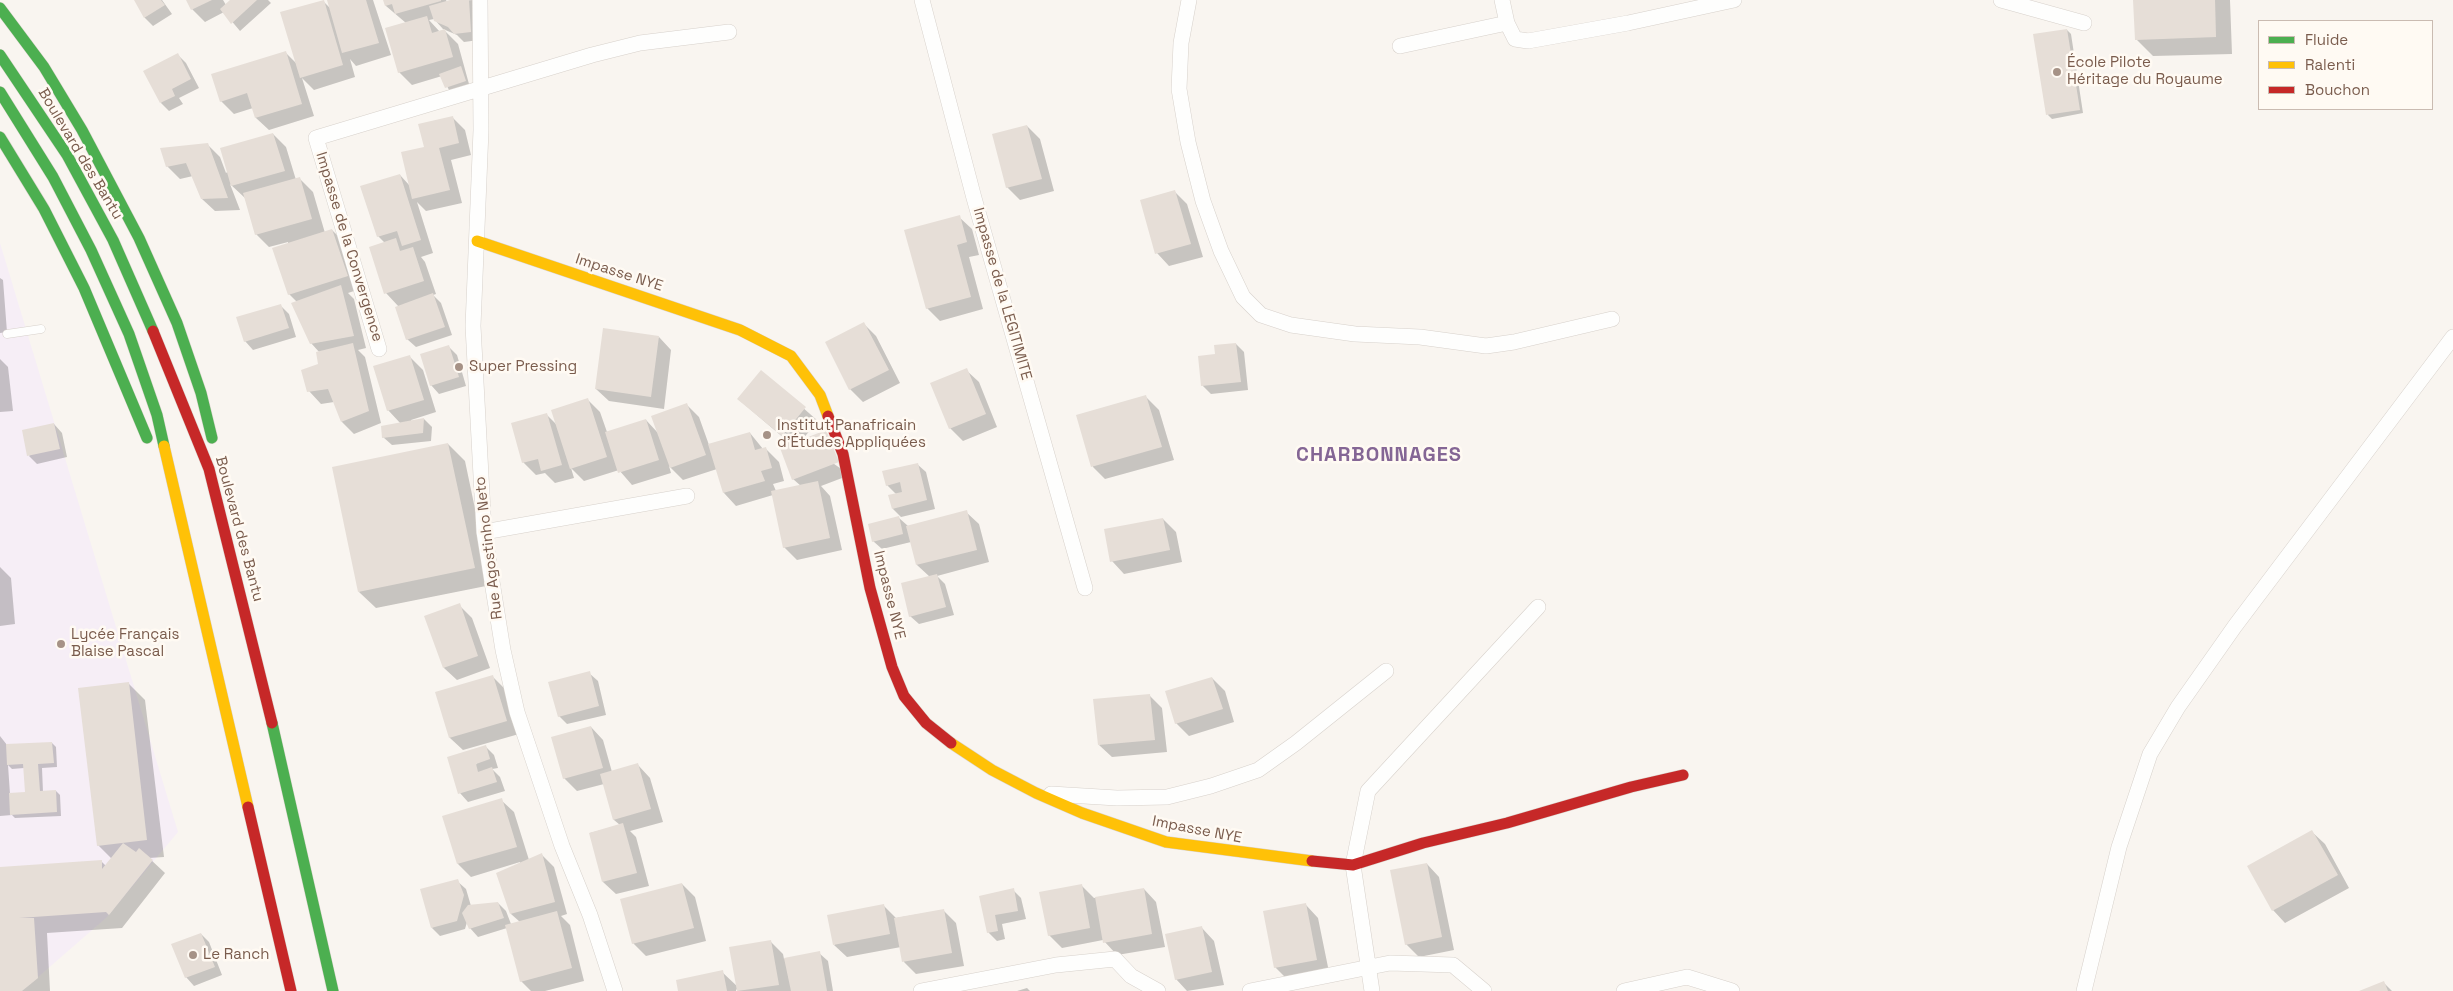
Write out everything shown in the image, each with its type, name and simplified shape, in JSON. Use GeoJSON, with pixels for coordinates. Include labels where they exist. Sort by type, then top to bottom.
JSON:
{"type":"FeatureCollection","features":[{"type":"Feature","properties":{"kind":"main road"},"geometry":{"type":"LineString","coordinates":[[0,8],[44,67],[82,130],[139,238],[176,323],[201,393],[213,440],[210,469]]}},
{"type":"Feature","properties":{"kind":"main road","name":"Boulevard des Bantu"},"geometry":{"type":"LineString","coordinates":[[0,55],[67,155],[113,240],[133,282],[210,469],[269,708],[333,991]]}},
{"type":"Feature","properties":{"kind":"main road"},"geometry":{"type":"LineString","coordinates":[[0,92],[53,178],[91,250],[130,334],[157,415],[291,991]]}},
{"type":"Feature","properties":{"kind":"main road"},"geometry":{"type":"LineString","coordinates":[[0,137],[44,209],[84,288],[140,421],[180,508]]}},
{"type":"Feature","properties":{"kind":"main road","name":"Impasse NYE"},"geometry":{"type":"LineString","coordinates":[[477,240],[740,330],[791,356],[820,395],[843,454],[870,588],[892,667],[904,696],[926,723],[958,748],[992,770],[1036,793],[1082,813],[1166,842],[1274,858],[1353,865]]}},
{"type":"Feature","properties":{"kind":"main road"},"geometry":{"type":"LineString","coordinates":[[1353,865],[1423,843],[1507,822],[1631,786],[1683,775]]}},
{"type":"Feature","properties":{"kind":"street","name":"Rue Agostinho Neto"},"geometry":{"type":"LineString","coordinates":[[480,0],[477,240],[473,326],[484,532],[502,650],[516,712],[562,846],[590,915],[615,991]]}},
{"type":"Feature","properties":{"kind":"street","name":"Impasse de la LEGITIMITE"},"geometry":{"type":"LineString","coordinates":[[922,0],[974,198],[1085,588]]}},
{"type":"Feature","properties":{"kind":"street"},"geometry":{"type":"LineString","coordinates":[[1189,0],[1181,43],[1179,89],[1188,142],[1203,201],[1221,251],[1243,297],[1261,315],[1291,325],[1355,334],[1420,337],[1486,346],[1514,342],[1612,319]]}},
{"type":"Feature","properties":{"kind":"street"},"geometry":{"type":"LineString","coordinates":[[1502,0],[1507,22],[1515,39],[1528,41],[1628,23],[1734,0]]}},
{"type":"Feature","properties":{"kind":"street"},"geometry":{"type":"LineString","coordinates":[[2002,0],[2084,23]]}},
{"type":"Feature","properties":{"kind":"street"},"geometry":{"type":"LineString","coordinates":[[1400,46],[1507,22]]}},
{"type":"Feature","properties":{"kind":"street"},"geometry":{"type":"LineString","coordinates":[[480,87],[592,54],[640,43],[729,32]]}},
{"type":"Feature","properties":{"kind":"street","name":"Impasse de la Convergence"},"geometry":{"type":"LineString","coordinates":[[379,349],[316,138],[480,87]]}},
{"type":"Feature","properties":{"kind":"street"},"geometry":{"type":"LineString","coordinates":[[2084,991],[2119,847],[2150,754],[2178,707],[2235,626],[2453,337]]}},
{"type":"Feature","properties":{"kind":"street"},"geometry":{"type":"LineString","coordinates":[[484,532],[687,496]]}},
{"type":"Feature","properties":{"kind":"street"},"geometry":{"type":"LineString","coordinates":[[1372,991],[1353,865],[1368,791],[1538,607]]}},
{"type":"Feature","properties":{"kind":"street"},"geometry":{"type":"LineString","coordinates":[[1036,793],[1117,798],[1167,797],[1211,786],[1258,770],[1296,743],[1386,671]]}},
{"type":"Feature","properties":{"kind":"street"},"geometry":{"type":"LineString","coordinates":[[922,991],[1027,970],[1115,958],[1131,976],[1158,991]]}},
{"type":"Feature","properties":{"kind":"street"},"geometry":{"type":"LineString","coordinates":[[1250,991],[1369,965],[1390,963],[1453,965],[1484,991]]}},
{"type":"Feature","properties":{"kind":"street"},"geometry":{"type":"LineString","coordinates":[[1624,991],[1686,977],[1732,991]]}},
{"type":"Feature","properties":{"kind":"lane"},"geometry":{"type":"LineString","coordinates":[[7,334],[41,329]]}},
{"type":"Feature","properties":{"kind":"shaded area","name":"Lycée Français Blaise Pascal"},"geometry":{"type":"Polygon","coordinates":[[[0,243],[178,832],[106,918],[22,991],[0,991],[0,243]]]}},
{"type":"Feature","properties":{"kind":"building"},"geometry":{"type":"Polygon","coordinates":[[[134,0],[161,0],[165,5],[144,18],[134,0]]]}},
{"type":"Feature","properties":{"kind":"building"},"geometry":{"type":"Polygon","coordinates":[[[186,0],[212,0],[191,10],[186,0]]]}},
{"type":"Feature","properties":{"kind":"building"},"geometry":{"type":"Polygon","coordinates":[[[230,0],[257,0],[231,24],[220,9],[230,0]]]}},
{"type":"Feature","properties":{"kind":"building"},"geometry":{"type":"Polygon","coordinates":[[[324,0],[343,65],[300,78],[280,12],[324,0]]]}},
{"type":"Feature","properties":{"kind":"building"},"geometry":{"type":"Polygon","coordinates":[[[327,0],[366,0],[379,43],[342,53],[327,0]]]}},
{"type":"Feature","properties":{"kind":"building"},"geometry":{"type":"Polygon","coordinates":[[[383,0],[441,1],[395,14],[392,4],[385,6],[383,0]]]}},
{"type":"Feature","properties":{"kind":"building"},"geometry":{"type":"Polygon","coordinates":[[[450,0],[469,0],[471,32],[454,34],[448,27],[434,21],[429,6],[450,0]]]}},
{"type":"Feature","properties":{"kind":"building"},"geometry":{"type":"Polygon","coordinates":[[[2133,0],[2215,0],[2216,37],[2135,40],[2133,0]]]}},
{"type":"Feature","properties":{"kind":"building"},"geometry":{"type":"Polygon","coordinates":[[[427,16],[432,33],[445,29],[453,57],[398,73],[385,28],[427,16]]]}},
{"type":"Feature","properties":{"kind":"building","name":"École Pilote Héritage du Royaume"},"geometry":{"type":"Polygon","coordinates":[[[2067,29],[2080,110],[2046,115],[2033,34],[2067,29]]]}},
{"type":"Feature","properties":{"kind":"building"},"geometry":{"type":"Polygon","coordinates":[[[286,51],[302,104],[255,118],[247,93],[220,102],[211,74],[286,51]]]}},
{"type":"Feature","properties":{"kind":"building"},"geometry":{"type":"Polygon","coordinates":[[[178,53],[191,79],[172,89],[175,96],[160,103],[143,71],[178,53]]]}},
{"type":"Feature","properties":{"kind":"building"},"geometry":{"type":"Polygon","coordinates":[[[461,66],[466,81],[445,88],[439,74],[461,66]]]}},
{"type":"Feature","properties":{"kind":"building"},"geometry":{"type":"Polygon","coordinates":[[[453,116],[459,143],[439,148],[450,190],[412,199],[401,152],[424,147],[418,124],[453,116]]]}},
{"type":"Feature","properties":{"kind":"building"},"geometry":{"type":"Polygon","coordinates":[[[1027,125],[1042,179],[1006,188],[992,134],[1027,125]]]}},
{"type":"Feature","properties":{"kind":"building"},"geometry":{"type":"Polygon","coordinates":[[[273,133],[285,171],[231,186],[220,148],[273,133]]]}},
{"type":"Feature","properties":{"kind":"building"},"geometry":{"type":"Polygon","coordinates":[[[208,143],[228,198],[201,199],[186,163],[166,167],[160,148],[208,143]]]}},
{"type":"Feature","properties":{"kind":"building"},"geometry":{"type":"Polygon","coordinates":[[[400,174],[421,240],[402,246],[397,231],[377,237],[360,186],[400,174]]]}},
{"type":"Feature","properties":{"kind":"building"},"geometry":{"type":"Polygon","coordinates":[[[300,177],[312,219],[255,235],[243,193],[300,177]]]}},
{"type":"Feature","properties":{"kind":"building"},"geometry":{"type":"Polygon","coordinates":[[[1175,190],[1191,244],[1155,254],[1140,200],[1175,190]]]}},
{"type":"Feature","properties":{"kind":"building"},"geometry":{"type":"Polygon","coordinates":[[[960,215],[967,242],[957,245],[971,297],[926,309],[904,230],[960,215]]]}},
{"type":"Feature","properties":{"kind":"building"},"geometry":{"type":"Polygon","coordinates":[[[332,229],[348,276],[288,295],[272,248],[332,229]]]}},
{"type":"Feature","properties":{"kind":"building"},"geometry":{"type":"Polygon","coordinates":[[[396,238],[400,251],[413,247],[424,281],[384,294],[369,247],[396,238]]]}},
{"type":"Feature","properties":{"kind":"building"},"geometry":{"type":"Polygon","coordinates":[[[341,285],[354,336],[310,344],[291,303],[341,285]]]}},
{"type":"Feature","properties":{"kind":"building"},"geometry":{"type":"Polygon","coordinates":[[[433,293],[445,327],[406,340],[395,307],[433,293]]]}},
{"type":"Feature","properties":{"kind":"building"},"geometry":{"type":"Polygon","coordinates":[[[281,304],[289,328],[244,342],[236,317],[281,304]]]}},
{"type":"Feature","properties":{"kind":"building"},"geometry":{"type":"Polygon","coordinates":[[[864,322],[889,370],[849,390],[825,342],[864,322]]]}},
{"type":"Feature","properties":{"kind":"building"},"geometry":{"type":"Polygon","coordinates":[[[603,328],[659,336],[651,397],[595,389],[603,328]]]}},
{"type":"Feature","properties":{"kind":"building"},"geometry":{"type":"Polygon","coordinates":[[[353,343],[369,411],[341,422],[328,389],[307,392],[301,370],[318,364],[316,352],[353,343]]]}},
{"type":"Feature","properties":{"kind":"building"},"geometry":{"type":"Polygon","coordinates":[[[1236,343],[1241,382],[1201,386],[1198,356],[1215,354],[1214,345],[1236,343]]]}},
{"type":"Feature","properties":{"kind":"building"},"geometry":{"type":"Polygon","coordinates":[[[449,345],[459,377],[430,386],[420,354],[449,345]]]}},
{"type":"Feature","properties":{"kind":"building"},"geometry":{"type":"Polygon","coordinates":[[[410,355],[424,400],[387,411],[373,366],[410,355]]]}},
{"type":"Feature","properties":{"kind":"building"},"geometry":{"type":"Polygon","coordinates":[[[967,368],[986,414],[949,429],[930,383],[967,368]]]}},
{"type":"Feature","properties":{"kind":"building"},"geometry":{"type":"Polygon","coordinates":[[[761,370],[806,407],[782,436],[737,399],[761,370]]]}},
{"type":"Feature","properties":{"kind":"building"},"geometry":{"type":"Polygon","coordinates":[[[1146,395],[1162,447],[1091,467],[1076,415],[1146,395]]]}},
{"type":"Feature","properties":{"kind":"building"},"geometry":{"type":"Polygon","coordinates":[[[588,398],[607,457],[570,469],[551,410],[588,398]]]}},
{"type":"Feature","properties":{"kind":"building"},"geometry":{"type":"Polygon","coordinates":[[[687,403],[706,455],[670,468],[651,416],[687,403]]]}},
{"type":"Feature","properties":{"kind":"building"},"geometry":{"type":"Polygon","coordinates":[[[547,413],[562,465],[541,471],[538,459],[522,463],[511,423],[547,413]]]}},
{"type":"Feature","properties":{"kind":"building"},"geometry":{"type":"Polygon","coordinates":[[[424,418],[423,433],[382,438],[381,426],[424,418]]]}},
{"type":"Feature","properties":{"kind":"building"},"geometry":{"type":"Polygon","coordinates":[[[646,419],[659,460],[618,473],[605,432],[646,419]]]}},
{"type":"Feature","properties":{"kind":"building"},"geometry":{"type":"Polygon","coordinates":[[[54,423],[60,449],[27,456],[22,430],[54,423]]]}},
{"type":"Feature","properties":{"kind":"building"},"geometry":{"type":"Polygon","coordinates":[[[826,430],[839,462],[792,480],[777,440],[795,433],[798,441],[826,430]]]}},
{"type":"Feature","properties":{"kind":"building"},"geometry":{"type":"Polygon","coordinates":[[[750,432],[755,450],[766,447],[772,468],[761,471],[765,481],[723,493],[708,444],[750,432]]]}},
{"type":"Feature","properties":{"kind":"building"},"geometry":{"type":"Polygon","coordinates":[[[448,443],[475,568],[358,592],[332,467],[448,443]]]}},
{"type":"Feature","properties":{"kind":"building"},"geometry":{"type":"Polygon","coordinates":[[[918,463],[927,500],[892,509],[888,495],[902,492],[900,482],[886,486],[882,471],[918,463]]]}},
{"type":"Feature","properties":{"kind":"building"},"geometry":{"type":"Polygon","coordinates":[[[818,481],[830,538],[783,548],[771,491],[818,481]]]}},
{"type":"Feature","properties":{"kind":"building"},"geometry":{"type":"Polygon","coordinates":[[[967,510],[977,550],[916,565],[906,526],[967,510]]]}},
{"type":"Feature","properties":{"kind":"building"},"geometry":{"type":"Polygon","coordinates":[[[899,516],[903,534],[872,542],[868,524],[899,516]]]}},
{"type":"Feature","properties":{"kind":"building"},"geometry":{"type":"Polygon","coordinates":[[[1163,518],[1170,550],[1110,562],[1104,529],[1163,518]]]}},
{"type":"Feature","properties":{"kind":"building"},"geometry":{"type":"Polygon","coordinates":[[[937,574],[946,607],[909,617],[901,583],[937,574]]]}},
{"type":"Feature","properties":{"kind":"building"},"geometry":{"type":"Polygon","coordinates":[[[460,603],[478,656],[443,668],[424,616],[460,603]]]}},
{"type":"Feature","properties":{"kind":"building"},"geometry":{"type":"Polygon","coordinates":[[[590,671],[599,706],[558,717],[548,682],[590,671]]]}},
{"type":"Feature","properties":{"kind":"building"},"geometry":{"type":"Polygon","coordinates":[[[493,675],[507,721],[449,738],[435,692],[493,675]]]}},
{"type":"Feature","properties":{"kind":"building"},"geometry":{"type":"Polygon","coordinates":[[[1212,677],[1223,709],[1175,724],[1165,691],[1212,677]]]}},
{"type":"Feature","properties":{"kind":"building"},"geometry":{"type":"Polygon","coordinates":[[[129,682],[147,840],[97,846],[78,688],[129,682]]]}},
{"type":"Feature","properties":{"kind":"building"},"geometry":{"type":"Polygon","coordinates":[[[1150,694],[1155,740],[1098,745],[1093,699],[1150,694]]]}},
{"type":"Feature","properties":{"kind":"building"},"geometry":{"type":"Polygon","coordinates":[[[591,726],[603,768],[563,779],[551,737],[591,726]]]}},
{"type":"Feature","properties":{"kind":"building"},"geometry":{"type":"Polygon","coordinates":[[[52,742],[54,763],[38,764],[40,791],[56,790],[57,812],[10,815],[9,793],[25,792],[23,764],[7,765],[6,744],[52,742]]]}},
{"type":"Feature","properties":{"kind":"building"},"geometry":{"type":"Polygon","coordinates":[[[486,745],[490,759],[476,764],[478,772],[492,767],[497,782],[458,794],[447,757],[486,745]]]}},
{"type":"Feature","properties":{"kind":"building"},"geometry":{"type":"Polygon","coordinates":[[[638,763],[651,809],[613,820],[600,774],[638,763]]]}},
{"type":"Feature","properties":{"kind":"building"},"geometry":{"type":"Polygon","coordinates":[[[502,798],[517,847],[457,864],[442,816],[502,798]]]}},
{"type":"Feature","properties":{"kind":"building"},"geometry":{"type":"Polygon","coordinates":[[[623,823],[637,873],[602,882],[589,833],[623,823]]]}},
{"type":"Feature","properties":{"kind":"building"},"geometry":{"type":"Polygon","coordinates":[[[2312,830],[2338,875],[2272,911],[2247,866],[2312,830]]]}},
{"type":"Feature","properties":{"kind":"building"},"geometry":{"type":"Polygon","coordinates":[[[123,843],[136,852],[139,848],[153,860],[109,915],[106,912],[19,918],[34,918],[38,978],[22,991],[0,991],[0,867],[102,860],[102,869],[123,843]]]}},
{"type":"Feature","properties":{"kind":"building"},"geometry":{"type":"Polygon","coordinates":[[[542,853],[555,902],[510,914],[496,873],[542,853]]]}},
{"type":"Feature","properties":{"kind":"building"},"geometry":{"type":"Polygon","coordinates":[[[1427,863],[1442,937],[1405,945],[1390,870],[1427,863]]]}},
{"type":"Feature","properties":{"kind":"building"},"geometry":{"type":"Polygon","coordinates":[[[458,879],[464,895],[457,921],[431,928],[420,889],[458,879]]]}},
{"type":"Feature","properties":{"kind":"building"},"geometry":{"type":"Polygon","coordinates":[[[682,883],[694,928],[632,944],[620,899],[682,883]]]}},
{"type":"Feature","properties":{"kind":"building"},"geometry":{"type":"Polygon","coordinates":[[[1082,884],[1090,928],[1048,936],[1039,892],[1082,884]]]}},
{"type":"Feature","properties":{"kind":"building"},"geometry":{"type":"Polygon","coordinates":[[[1014,888],[1018,911],[995,915],[998,931],[987,933],[979,896],[1014,888]]]}},
{"type":"Feature","properties":{"kind":"building"},"geometry":{"type":"Polygon","coordinates":[[[1144,888],[1152,934],[1103,943],[1095,897],[1144,888]]]}},
{"type":"Feature","properties":{"kind":"building"},"geometry":{"type":"Polygon","coordinates":[[[498,902],[504,918],[469,929],[462,913],[468,905],[498,902]]]}},
{"type":"Feature","properties":{"kind":"building"},"geometry":{"type":"Polygon","coordinates":[[[1306,903],[1317,960],[1274,968],[1263,911],[1306,903]]]}},
{"type":"Feature","properties":{"kind":"building"},"geometry":{"type":"Polygon","coordinates":[[[884,904],[890,934],[833,945],[827,915],[884,904]]]}},
{"type":"Feature","properties":{"kind":"building"},"geometry":{"type":"Polygon","coordinates":[[[944,909],[952,953],[902,962],[894,918],[944,909]]]}},
{"type":"Feature","properties":{"kind":"building"},"geometry":{"type":"Polygon","coordinates":[[[557,911],[572,968],[520,982],[505,925],[557,911]]]}},
{"type":"Feature","properties":{"kind":"building"},"geometry":{"type":"Polygon","coordinates":[[[1202,926],[1212,972],[1175,980],[1165,934],[1202,926]]]}},
{"type":"Feature","properties":{"kind":"building","name":"Le Ranch"},"geometry":{"type":"Polygon","coordinates":[[[201,933],[215,967],[185,978],[171,944],[201,933]]]}},
{"type":"Feature","properties":{"kind":"building"},"geometry":{"type":"Polygon","coordinates":[[[771,940],[779,985],[737,991],[729,947],[771,940]]]}},
{"type":"Feature","properties":{"kind":"building"},"geometry":{"type":"Polygon","coordinates":[[[820,951],[827,991],[791,991],[784,958],[820,951]]]}},
{"type":"Feature","properties":{"kind":"building"},"geometry":{"type":"Polygon","coordinates":[[[723,970],[727,991],[678,991],[676,980],[723,970]]]}},
{"type":"Feature","properties":{"kind":"building"},"geometry":{"type":"Polygon","coordinates":[[[2384,981],[2388,991],[2359,991],[2384,981]]]}},
{"type":"Feature","properties":{"kind":"traffic: fast"},"geometry":{"type":"LineString","coordinates":[[0,8],[44,67],[82,130],[139,238],[177,323],[201,393],[212,438]]}},
{"type":"Feature","properties":{"kind":"traffic: fast"},"geometry":{"type":"LineString","coordinates":[[0,55],[67,155],[113,240],[153,331]]}},
{"type":"Feature","properties":{"kind":"traffic: fast"},"geometry":{"type":"LineString","coordinates":[[0,92],[53,177],[91,250],[129,334],[157,415],[164,446]]}},
{"type":"Feature","properties":{"kind":"traffic: fast"},"geometry":{"type":"LineString","coordinates":[[0,137],[44,209],[84,288],[147,438]]}},
{"type":"Feature","properties":{"kind":"traffic: fast"},"geometry":{"type":"LineString","coordinates":[[272,723],[333,991]]}},
{"type":"Feature","properties":{"kind":"traffic: slow"},"geometry":{"type":"LineString","coordinates":[[477,241],[740,330],[791,356],[820,395],[828,416]]}},
{"type":"Feature","properties":{"kind":"traffic: slow"},"geometry":{"type":"LineString","coordinates":[[164,446],[248,807]]}},
{"type":"Feature","properties":{"kind":"traffic: slow"},"geometry":{"type":"LineString","coordinates":[[951,743],[992,770],[1036,793],[1082,813],[1166,842],[1312,861]]}},
{"type":"Feature","properties":{"kind":"traffic: jam"},"geometry":{"type":"LineString","coordinates":[[153,331],[209,469],[272,723]]}},
{"type":"Feature","properties":{"kind":"traffic: jam"},"geometry":{"type":"LineString","coordinates":[[828,416],[843,454],[870,588],[892,667],[904,696],[926,723],[951,743]]}},
{"type":"Feature","properties":{"kind":"traffic: jam"},"geometry":{"type":"LineString","coordinates":[[1312,861],[1353,865],[1423,843],[1507,823],[1631,787],[1683,775]]}},
{"type":"Feature","properties":{"kind":"traffic: jam"},"geometry":{"type":"LineString","coordinates":[[248,807],[291,991]]}},
{"type":"Feature","properties":{"kind":"place","name":"École Pilote Héritage du Royaume"},"geometry":{"type":"Point","coordinates":[2057,72]}},
{"type":"Feature","properties":{"kind":"place","name":"Super Pressing"},"geometry":{"type":"Point","coordinates":[459,367]}},
{"type":"Feature","properties":{"kind":"place","name":"Institut Panafricain d'Études Appliquées"},"geometry":{"type":"Point","coordinates":[767,435]}},
{"type":"Feature","properties":{"kind":"place","name":"Lycée Français Blaise Pascal"},"geometry":{"type":"Point","coordinates":[61,644]}},
{"type":"Feature","properties":{"kind":"place","name":"Le Ranch"},"geometry":{"type":"Point","coordinates":[193,955]}},
{"type":"Feature","properties":{"kind":"district","name":"CHARBONNAGES"},"geometry":{"type":"Point","coordinates":[1379,456]}}]}
